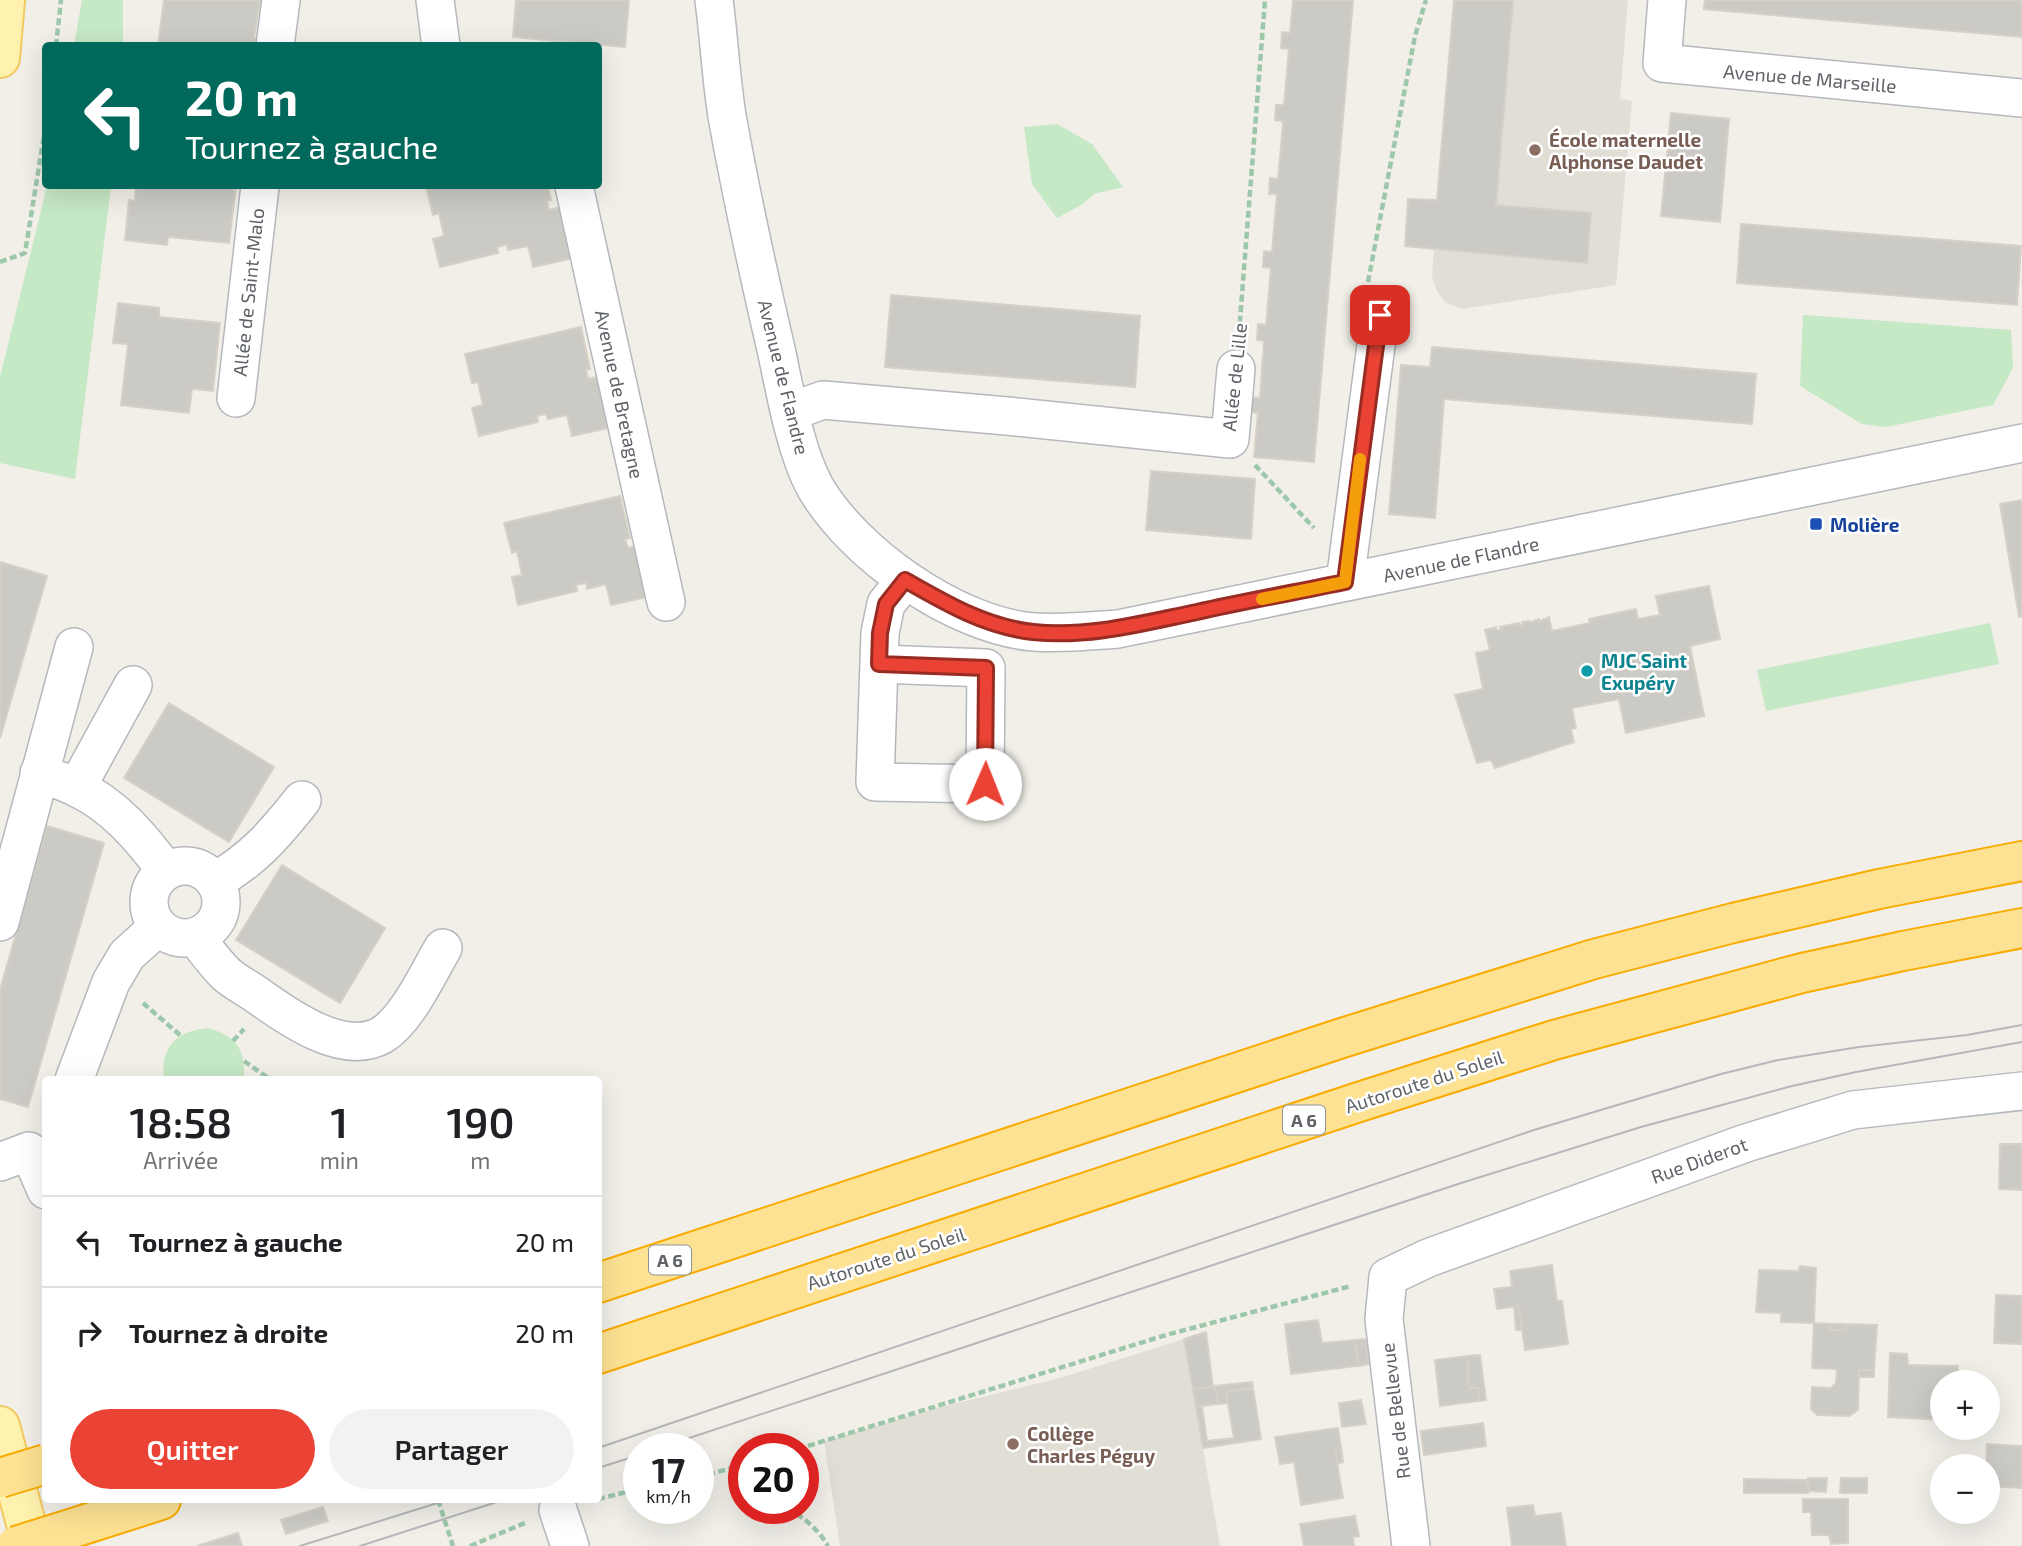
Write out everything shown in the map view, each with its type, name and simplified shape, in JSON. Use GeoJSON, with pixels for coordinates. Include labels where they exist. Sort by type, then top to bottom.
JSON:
{"type":"FeatureCollection","features":[{"type":"Feature","properties":{"kind":"highway","name":"A 6"},"geometry":{"type":"LineString","coordinates":[[602,1282],[1342,1038],[1594,959],[1866,892],[2022,861]]}},
{"type":"Feature","properties":{"kind":"highway","name":"Autoroute du Soleil"},"geometry":{"type":"LineString","coordinates":[[602,1353],[1554,1040],[1802,973],[2022,928]]}},
{"type":"Feature","properties":{"kind":"highway"},"geometry":{"type":"LineString","coordinates":[[0,1478],[42,1465]]}},
{"type":"Feature","properties":{"kind":"highway"},"geometry":{"type":"LineString","coordinates":[[16,1546],[152,1503]]}},
{"type":"Feature","properties":{"kind":"main road"},"geometry":{"type":"LineString","coordinates":[[0,58],[5,0]]}},
{"type":"Feature","properties":{"kind":"main road"},"geometry":{"type":"LineString","coordinates":[[0,1426],[32,1546]]}},
{"type":"Feature","properties":{"kind":"street"},"geometry":{"type":"LineString","coordinates":[[276,42],[281,0]]}},
{"type":"Feature","properties":{"kind":"street"},"geometry":{"type":"LineString","coordinates":[[435,0],[441,42]]}},
{"type":"Feature","properties":{"kind":"street","name":"Avenue de Flandre"},"geometry":{"type":"LineString","coordinates":[[714,0],[727,114],[763,293],[790,412],[815,486],[837,516],[881,562],[905,580],[945,603],[984,621],[1032,632],[1076,633],[1118,629],[1346,569],[2022,443]]}},
{"type":"Feature","properties":{"kind":"street","name":"Avenue de Marseille"},"geometry":{"type":"LineString","coordinates":[[1667,0],[1662,63],[2022,98]]}},
{"type":"Feature","properties":{"kind":"street","name":"Allée de Saint-Malo"},"geometry":{"type":"LineString","coordinates":[[236,398],[260,189]]}},
{"type":"Feature","properties":{"kind":"street","name":"Avenue de Bretagne"},"geometry":{"type":"LineString","coordinates":[[575,189],[666,602]]}},
{"type":"Feature","properties":{"kind":"street"},"geometry":{"type":"LineString","coordinates":[[1346,569],[1380,315]]}},
{"type":"Feature","properties":{"kind":"street","name":"Allée de Lille"},"geometry":{"type":"LineString","coordinates":[[790,412],[823,400],[1230,439],[1236,369]]}},
{"type":"Feature","properties":{"kind":"street"},"geometry":{"type":"LineString","coordinates":[[879,664],[880,633],[886,604],[905,580]]}},
{"type":"Feature","properties":{"kind":"street"},"geometry":{"type":"LineString","coordinates":[[0,922],[74,647]]}},
{"type":"Feature","properties":{"kind":"street"},"geometry":{"type":"LineString","coordinates":[[77,787],[133,685]]}},
{"type":"Feature","properties":{"kind":"street"},"geometry":{"type":"LineString","coordinates":[[39,773],[77,787],[120,817],[146,844],[166,871]]}},
{"type":"Feature","properties":{"kind":"street"},"geometry":{"type":"LineString","coordinates":[[215,881],[237,868],[271,839],[302,800]]}},
{"type":"Feature","properties":{"kind":"street"},"geometry":{"type":"LineString","coordinates":[[178,866],[192,866],[215,881],[222,897],[220,914],[210,929],[195,937],[182,938],[169,935],[158,927],[151,913],[149,897],[155,882],[166,871],[178,866]]}},
{"type":"Feature","properties":{"kind":"street"},"geometry":{"type":"LineString","coordinates":[[76,1076],[111,982],[127,955],[158,927]]}},
{"type":"Feature","properties":{"kind":"street"},"geometry":{"type":"LineString","coordinates":[[195,937],[225,973],[270,1004],[316,1032],[360,1042],[381,1035],[398,1022],[443,948]]}},
{"type":"Feature","properties":{"kind":"street","name":"Rue Diderot"},"geometry":{"type":"LineString","coordinates":[[1388,1276],[1428,1258],[1746,1143],[1853,1110],[2022,1091]]}},
{"type":"Feature","properties":{"kind":"street"},"geometry":{"type":"LineString","coordinates":[[25,1147],[42,1182]]}},
{"type":"Feature","properties":{"kind":"street","name":"Rue de Bellevue"},"geometry":{"type":"LineString","coordinates":[[1388,1276],[1384,1319],[1411,1546]]}},
{"type":"Feature","properties":{"kind":"street"},"geometry":{"type":"LineString","coordinates":[[545,1515],[569,1546]]}},
{"type":"Feature","properties":{"kind":"path"},"geometry":{"type":"LineString","coordinates":[[56,42],[61,0]]}},
{"type":"Feature","properties":{"kind":"path","name":"Allée de Lille"},"geometry":{"type":"LineString","coordinates":[[1236,369],[1265,0]]}},
{"type":"Feature","properties":{"kind":"path"},"geometry":{"type":"LineString","coordinates":[[1380,315],[1367,279],[1415,36],[1426,0]]}},
{"type":"Feature","properties":{"kind":"path"},"geometry":{"type":"LineString","coordinates":[[0,262],[25,253],[42,148]]}},
{"type":"Feature","properties":{"kind":"path"},"geometry":{"type":"LineString","coordinates":[[1230,439],[1335,550],[1346,569]]}},
{"type":"Feature","properties":{"kind":"path"},"geometry":{"type":"LineString","coordinates":[[111,982],[124,986],[180,1035]]}},
{"type":"Feature","properties":{"kind":"path"},"geometry":{"type":"LineString","coordinates":[[244,1061],[265,1076]]}},
{"type":"Feature","properties":{"kind":"path"},"geometry":{"type":"LineString","coordinates":[[819,1442],[1166,1335],[1388,1276]]}},
{"type":"Feature","properties":{"kind":"path"},"geometry":{"type":"LineString","coordinates":[[602,1498],[623,1493]]}},
{"type":"Feature","properties":{"kind":"path"},"geometry":{"type":"LineString","coordinates":[[439,1503],[453,1546]]}},
{"type":"Feature","properties":{"kind":"path"},"geometry":{"type":"LineString","coordinates":[[470,1546],[545,1515]]}},
{"type":"Feature","properties":{"kind":"path"},"geometry":{"type":"LineString","coordinates":[[809,1524],[828,1546]]}},
{"type":"Feature","properties":{"kind":"shaded area","name":"École maternelle Alphonse Daudet"},"geometry":{"type":"Polygon","coordinates":[[[1454,0],[1628,0],[1620,99],[1632,101],[1616,285],[1462,309],[1445,302],[1437,291],[1432,277],[1434,250],[1405,246],[1408,199],[1437,199],[1454,0]]]}},
{"type":"Feature","properties":{"kind":"shaded area","name":"Collège Charles Péguy"},"geometry":{"type":"Polygon","coordinates":[[[1184,1339],[1220,1546],[840,1546],[824,1441],[945,1406],[1060,1378],[1184,1339]]]}},
{"type":"Feature","properties":{"kind":"green space"},"geometry":{"type":"Polygon","coordinates":[[[82,0],[123,0],[123,42],[75,42],[82,0]]]}},
{"type":"Feature","properties":{"kind":"green space"},"geometry":{"type":"Polygon","coordinates":[[[1057,124],[1092,144],[1123,187],[1094,194],[1083,204],[1057,218],[1032,184],[1024,127],[1057,124]]]}},
{"type":"Feature","properties":{"kind":"green space"},"geometry":{"type":"Polygon","coordinates":[[[46,189],[111,189],[75,479],[0,463],[0,377],[46,189]]]}},
{"type":"Feature","properties":{"kind":"green space"},"geometry":{"type":"Polygon","coordinates":[[[1803,315],[2011,330],[2013,368],[1993,405],[1886,427],[1862,424],[1800,386],[1803,315]]]}},
{"type":"Feature","properties":{"kind":"green space"},"geometry":{"type":"Polygon","coordinates":[[[1990,623],[1999,664],[1766,711],[1757,670],[1990,623]]]}},
{"type":"Feature","properties":{"kind":"green space"},"geometry":{"type":"Polygon","coordinates":[[[208,1028],[233,1040],[241,1053],[244,1076],[164,1076],[165,1058],[173,1043],[179,1037],[208,1028]]]}},
{"type":"Feature","properties":{"kind":"building"},"geometry":{"type":"Polygon","coordinates":[[[164,0],[260,0],[254,38],[261,39],[261,42],[159,42],[164,0]]]}},
{"type":"Feature","properties":{"kind":"building"},"geometry":{"type":"Polygon","coordinates":[[[516,0],[629,0],[625,47],[602,45],[602,42],[513,37],[516,0]]]}},
{"type":"Feature","properties":{"kind":"building"},"geometry":{"type":"Polygon","coordinates":[[[1293,0],[1353,0],[1314,462],[1254,457],[1258,413],[1250,412],[1252,397],[1260,398],[1264,341],[1257,340],[1258,324],[1266,325],[1271,268],[1263,267],[1264,251],[1272,252],[1277,194],[1269,194],[1270,178],[1278,179],[1283,124],[1283,121],[1275,120],[1276,105],[1284,105],[1289,49],[1281,48],[1282,32],[1290,33],[1293,0]]]}},
{"type":"Feature","properties":{"kind":"building"},"geometry":{"type":"Polygon","coordinates":[[[1454,0],[1513,0],[1496,205],[1591,213],[1587,263],[1405,246],[1408,199],[1437,200],[1454,0]]]}},
{"type":"Feature","properties":{"kind":"building"},"geometry":{"type":"Polygon","coordinates":[[[1705,0],[2022,0],[2022,37],[1704,9],[1705,0]]]}},
{"type":"Feature","properties":{"kind":"building"},"geometry":{"type":"Polygon","coordinates":[[[1671,113],[1729,119],[1720,222],[1661,216],[1671,113]]]}},
{"type":"Feature","properties":{"kind":"building"},"geometry":{"type":"Polygon","coordinates":[[[136,189],[236,189],[229,243],[168,237],[167,245],[125,240],[129,200],[135,201],[136,189]]]}},
{"type":"Feature","properties":{"kind":"building"},"geometry":{"type":"Polygon","coordinates":[[[427,189],[549,189],[551,200],[547,201],[549,210],[562,207],[574,258],[533,267],[528,246],[508,250],[507,245],[497,247],[498,253],[440,267],[433,239],[444,236],[439,213],[433,215],[427,189]]]}},
{"type":"Feature","properties":{"kind":"building"},"geometry":{"type":"Polygon","coordinates":[[[1741,224],[2021,246],[2017,305],[1737,283],[1741,224]]]}},
{"type":"Feature","properties":{"kind":"building"},"geometry":{"type":"Polygon","coordinates":[[[891,295],[1140,316],[1135,387],[885,367],[891,295]]]}},
{"type":"Feature","properties":{"kind":"building"},"geometry":{"type":"Polygon","coordinates":[[[118,303],[159,308],[159,317],[220,323],[213,391],[192,389],[189,413],[121,405],[128,344],[113,343],[118,303]]]}},
{"type":"Feature","properties":{"kind":"building"},"geometry":{"type":"Polygon","coordinates":[[[581,327],[590,369],[586,369],[588,379],[601,376],[613,427],[572,436],[567,415],[548,419],[546,414],[537,416],[538,422],[479,436],[472,408],[483,405],[478,382],[472,383],[465,354],[581,327]]]}},
{"type":"Feature","properties":{"kind":"building"},"geometry":{"type":"Polygon","coordinates":[[[1432,347],[1756,374],[1752,424],[1444,399],[1435,518],[1389,514],[1401,365],[1430,367],[1432,347]]]}},
{"type":"Feature","properties":{"kind":"building"},"geometry":{"type":"Polygon","coordinates":[[[1151,471],[1255,479],[1251,539],[1146,530],[1151,471]]]}},
{"type":"Feature","properties":{"kind":"building"},"geometry":{"type":"Polygon","coordinates":[[[620,496],[630,538],[625,539],[628,548],[640,545],[652,596],[611,605],[606,584],[587,589],[586,583],[576,585],[577,591],[518,605],[512,577],[522,575],[517,551],[512,553],[504,523],[620,496]]]}},
{"type":"Feature","properties":{"kind":"building"},"geometry":{"type":"Polygon","coordinates":[[[2022,500],[2022,616],[2019,617],[2000,504],[2022,500]]]}},
{"type":"Feature","properties":{"kind":"building"},"geometry":{"type":"Polygon","coordinates":[[[0,562],[47,576],[0,738],[0,562]]]}},
{"type":"Feature","properties":{"kind":"building","name":"MJC Saint Exupéry"},"geometry":{"type":"Polygon","coordinates":[[[1709,586],[1720,639],[1690,646],[1704,716],[1626,733],[1619,699],[1572,708],[1576,728],[1571,729],[1574,742],[1495,768],[1491,760],[1477,763],[1455,695],[1483,689],[1476,653],[1490,650],[1485,630],[1496,627],[1496,630],[1501,630],[1500,627],[1519,623],[1523,625],[1522,622],[1530,623],[1539,619],[1539,622],[1549,617],[1552,631],[1590,623],[1589,619],[1636,609],[1638,619],[1660,615],[1656,596],[1709,586]]]}},
{"type":"Feature","properties":{"kind":"building"},"geometry":{"type":"Polygon","coordinates":[[[169,703],[274,767],[229,842],[124,778],[169,703]]]}},
{"type":"Feature","properties":{"kind":"building"},"geometry":{"type":"Polygon","coordinates":[[[47,826],[104,843],[28,1107],[0,1099],[0,990],[47,826]]]}},
{"type":"Feature","properties":{"kind":"building"},"geometry":{"type":"Polygon","coordinates":[[[282,865],[385,928],[340,1003],[236,940],[282,865]]]}},
{"type":"Feature","properties":{"kind":"building"},"geometry":{"type":"Polygon","coordinates":[[[2000,1144],[2022,1144],[2022,1190],[1999,1189],[2000,1144]]]}},
{"type":"Feature","properties":{"kind":"building"},"geometry":{"type":"Polygon","coordinates":[[[1552,1265],[1557,1301],[1562,1301],[1568,1344],[1525,1350],[1519,1306],[1497,1309],[1494,1289],[1512,1287],[1510,1271],[1552,1265]]]}},
{"type":"Feature","properties":{"kind":"building"},"geometry":{"type":"Polygon","coordinates":[[[1800,1266],[1816,1268],[1814,1323],[1781,1322],[1781,1313],[1756,1312],[1759,1270],[1799,1271],[1800,1266]]]}},
{"type":"Feature","properties":{"kind":"building"},"geometry":{"type":"Polygon","coordinates":[[[1996,1295],[2022,1296],[2022,1344],[1994,1343],[1996,1295]]]}},
{"type":"Feature","properties":{"kind":"building"},"geometry":{"type":"Polygon","coordinates":[[[1519,1306],[1522,1330],[1516,1330],[1514,1307],[1519,1306]]]}},
{"type":"Feature","properties":{"kind":"building"},"geometry":{"type":"Polygon","coordinates":[[[1318,1320],[1322,1343],[1355,1340],[1358,1366],[1291,1374],[1285,1324],[1318,1320]]]}},
{"type":"Feature","properties":{"kind":"building"},"geometry":{"type":"Polygon","coordinates":[[[1814,1323],[1831,1324],[1830,1330],[1845,1330],[1845,1324],[1877,1325],[1874,1370],[1859,1370],[1858,1410],[1849,1416],[1817,1415],[1811,1409],[1812,1387],[1831,1388],[1836,1383],[1837,1369],[1812,1368],[1814,1323]]]}},
{"type":"Feature","properties":{"kind":"building"},"geometry":{"type":"Polygon","coordinates":[[[1831,1324],[1845,1324],[1845,1330],[1830,1330],[1831,1324]]]}},
{"type":"Feature","properties":{"kind":"building"},"geometry":{"type":"Polygon","coordinates":[[[1206,1332],[1213,1387],[1193,1389],[1184,1339],[1206,1332]]]}},
{"type":"Feature","properties":{"kind":"building"},"geometry":{"type":"Polygon","coordinates":[[[1366,1339],[1369,1364],[1358,1366],[1355,1340],[1366,1339]]]}},
{"type":"Feature","properties":{"kind":"building"},"geometry":{"type":"Polygon","coordinates":[[[1890,1353],[1907,1354],[1908,1365],[1958,1366],[1958,1370],[1930,1370],[1930,1419],[1888,1417],[1890,1353]]]}},
{"type":"Feature","properties":{"kind":"building"},"geometry":{"type":"Polygon","coordinates":[[[1480,1355],[1486,1400],[1479,1401],[1478,1388],[1469,1388],[1467,1356],[1480,1355]]]}},
{"type":"Feature","properties":{"kind":"building"},"geometry":{"type":"Polygon","coordinates":[[[1467,1356],[1469,1388],[1478,1388],[1479,1401],[1440,1406],[1435,1360],[1467,1356]]]}},
{"type":"Feature","properties":{"kind":"building"},"geometry":{"type":"Polygon","coordinates":[[[1859,1370],[1874,1370],[1874,1377],[1859,1377],[1859,1370]]]}},
{"type":"Feature","properties":{"kind":"building"},"geometry":{"type":"Polygon","coordinates":[[[1252,1382],[1253,1388],[1226,1392],[1228,1403],[1218,1404],[1215,1386],[1252,1382]]]}},
{"type":"Feature","properties":{"kind":"building"},"geometry":{"type":"Polygon","coordinates":[[[1215,1386],[1218,1404],[1196,1407],[1193,1389],[1215,1386]]]}},
{"type":"Feature","properties":{"kind":"building"},"geometry":{"type":"Polygon","coordinates":[[[1253,1388],[1261,1439],[1203,1448],[1196,1407],[1202,1406],[1207,1441],[1234,1438],[1226,1392],[1253,1388]]]}},
{"type":"Feature","properties":{"kind":"building"},"geometry":{"type":"Polygon","coordinates":[[[1361,1400],[1366,1424],[1342,1427],[1339,1403],[1361,1400]]]}},
{"type":"Feature","properties":{"kind":"building"},"geometry":{"type":"Polygon","coordinates":[[[1483,1423],[1486,1446],[1424,1455],[1421,1431],[1483,1423]]]}},
{"type":"Feature","properties":{"kind":"building"},"geometry":{"type":"Polygon","coordinates":[[[1338,1428],[1341,1448],[1335,1450],[1343,1498],[1301,1505],[1294,1462],[1280,1464],[1275,1437],[1338,1428]]]}},
{"type":"Feature","properties":{"kind":"building"},"geometry":{"type":"Polygon","coordinates":[[[1987,1444],[2022,1446],[2022,1488],[2000,1487],[2000,1454],[1987,1454],[1987,1444]]]}},
{"type":"Feature","properties":{"kind":"building"},"geometry":{"type":"Polygon","coordinates":[[[1341,1448],[1343,1462],[1337,1464],[1335,1450],[1341,1448]]]}},
{"type":"Feature","properties":{"kind":"building"},"geometry":{"type":"Polygon","coordinates":[[[1808,1478],[1827,1478],[1826,1492],[1808,1491],[1808,1478]]]}},
{"type":"Feature","properties":{"kind":"building"},"geometry":{"type":"Polygon","coordinates":[[[1841,1478],[1867,1478],[1867,1493],[1840,1493],[1841,1478]]]}},
{"type":"Feature","properties":{"kind":"building"},"geometry":{"type":"Polygon","coordinates":[[[1744,1479],[1808,1480],[1808,1493],[1744,1493],[1744,1479]]]}},
{"type":"Feature","properties":{"kind":"building"},"geometry":{"type":"Polygon","coordinates":[[[1803,1499],[1848,1499],[1848,1543],[1831,1544],[1829,1535],[1812,1535],[1811,1512],[1803,1512],[1803,1499]]]}},
{"type":"Feature","properties":{"kind":"building"},"geometry":{"type":"Polygon","coordinates":[[[1533,1505],[1535,1516],[1561,1513],[1566,1546],[1512,1546],[1507,1508],[1533,1505]]]}},
{"type":"Feature","properties":{"kind":"building"},"geometry":{"type":"Polygon","coordinates":[[[323,1507],[328,1521],[286,1534],[281,1520],[323,1507]]]}},
{"type":"Feature","properties":{"kind":"building"},"geometry":{"type":"Polygon","coordinates":[[[1355,1516],[1359,1536],[1353,1537],[1354,1546],[1304,1546],[1300,1524],[1355,1516]]]}},
{"type":"Feature","properties":{"kind":"building"},"geometry":{"type":"Polygon","coordinates":[[[238,1533],[242,1546],[197,1546],[238,1533]]]}},
{"type":"Feature","properties":{"kind":"tram line"},"geometry":{"type":"LineString","coordinates":[[602,1447],[1534,1130],[1721,1074],[1778,1060],[2022,1025]]}},
{"type":"Feature","properties":{"kind":"tram line"},"geometry":{"type":"LineString","coordinates":[[704,1433],[1458,1184],[1641,1127],[1792,1086],[2022,1042]]}},
{"type":"Feature","properties":{"kind":"tram line"},"geometry":{"type":"LineString","coordinates":[[602,1467],[623,1460]]}},
{"type":"Feature","properties":{"kind":"tram line"},"geometry":{"type":"LineString","coordinates":[[300,1546],[437,1503]]}},
{"type":"Feature","properties":{"kind":"tram line"},"geometry":{"type":"LineString","coordinates":[[360,1546],[494,1503]]}},
{"type":"Feature","properties":{"kind":"slow traffic"},"geometry":{"type":"LineString","coordinates":[[1262,599],[1345,582],[1360,459]]}},
{"type":"Feature","properties":{"kind":"place","name":"École maternelle Alphonse Daudet"},"geometry":{"type":"Point","coordinates":[1535,150]}},
{"type":"Feature","properties":{"kind":"place","name":"Molière"},"geometry":{"type":"Point","coordinates":[1816,524]}},
{"type":"Feature","properties":{"kind":"place","name":"MJC Saint Exupéry"},"geometry":{"type":"Point","coordinates":[1587,671]}},
{"type":"Feature","properties":{"kind":"place","name":"Collège Charles Péguy"},"geometry":{"type":"Point","coordinates":[1013,1444]}},
{"type":"Feature","properties":{"kind":"route"},"geometry":{"type":"LineString","coordinates":[[985,784],[986,668],[879,664],[880,633],[886,604],[905,580],[984,621],[1032,632],[1076,633],[1118,629],[1345,582],[1380,315]]}}]}
